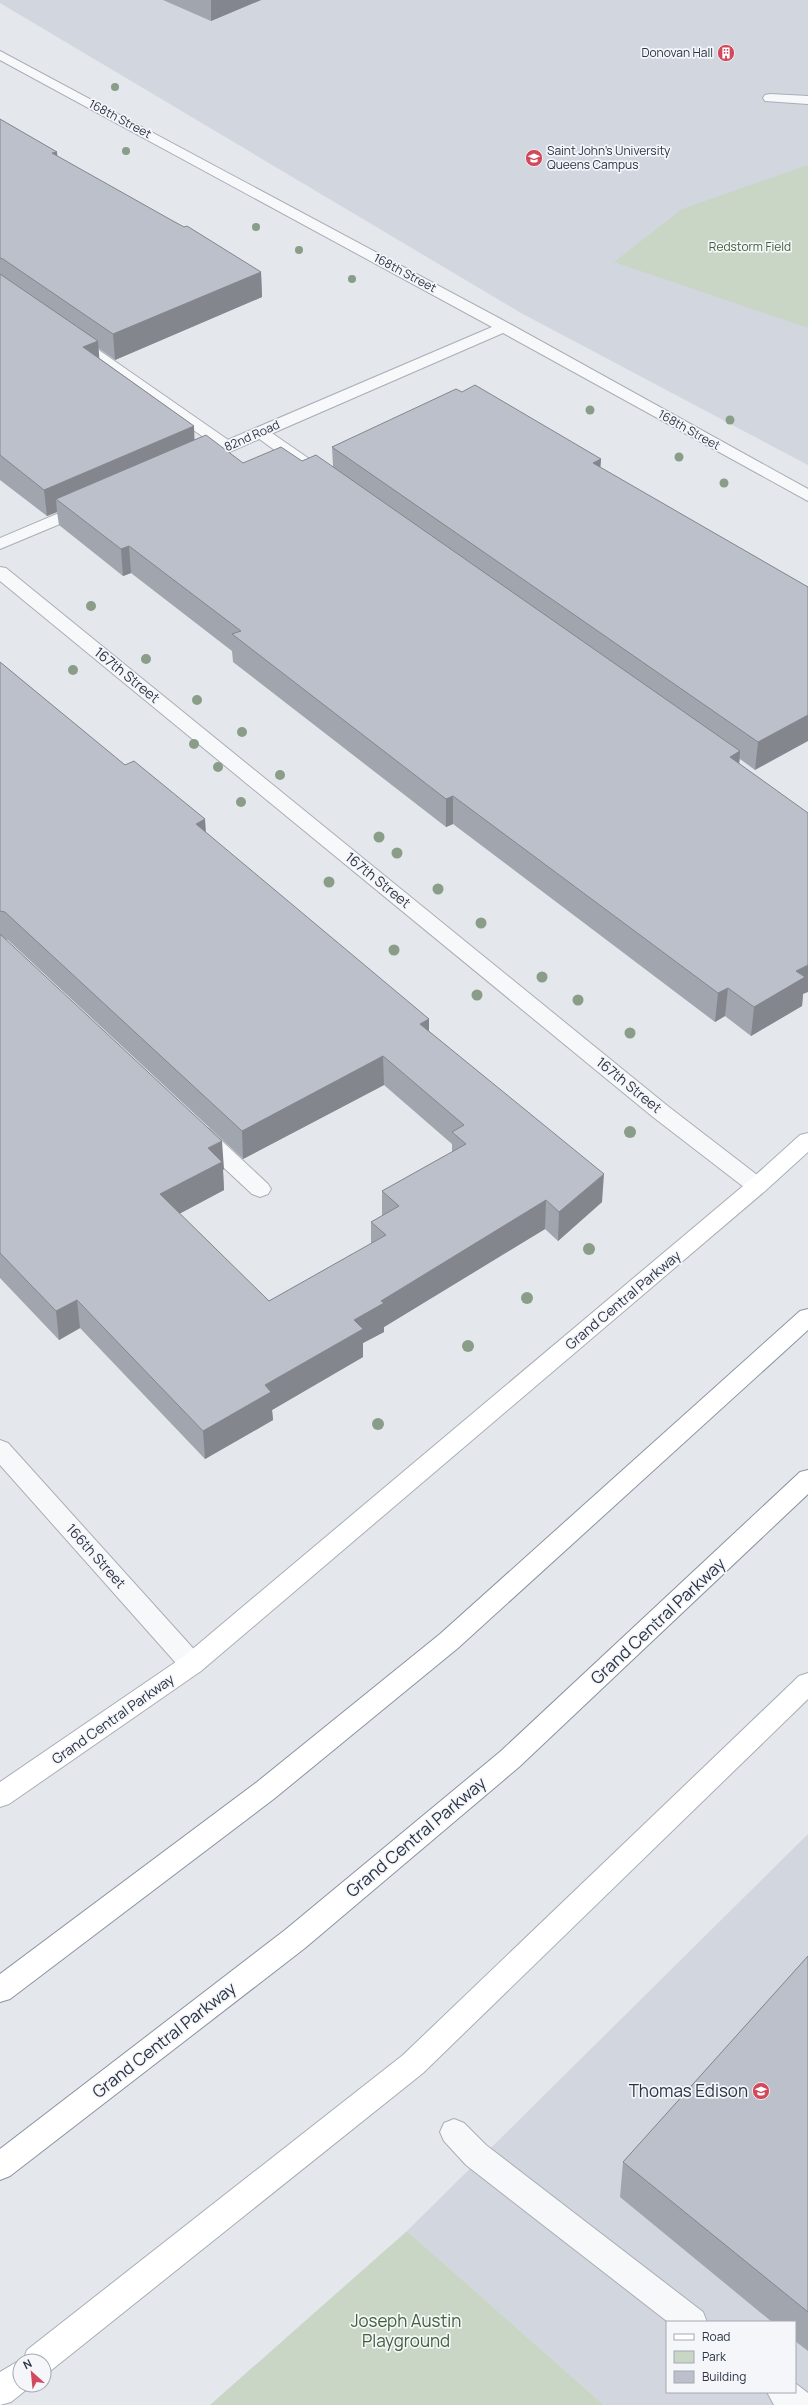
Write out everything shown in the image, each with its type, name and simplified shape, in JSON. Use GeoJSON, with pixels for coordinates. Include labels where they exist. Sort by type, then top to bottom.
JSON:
{"type":"FeatureCollection","features":[{"type":"Feature","properties":{"kind":"main road","name":"Grand Central Parkway"},"geometry":{"type":"LineString","coordinates":[[0,1796],[192,1664],[757,1186],[808,1140]]}},
{"type":"Feature","properties":{"kind":"main road"},"geometry":{"type":"LineString","coordinates":[[0,1990],[266,1790],[449,1641],[808,1317]]}},
{"type":"Feature","properties":{"kind":"main road","name":"Grand Central Parkway"},"geometry":{"type":"LineString","coordinates":[[0,2166],[295,1939],[510,1758],[808,1480]]}},
{"type":"Feature","properties":{"kind":"main road"},"geometry":{"type":"LineString","coordinates":[[48,2353],[413,2064],[808,1683]]}},
{"type":"Feature","properties":{"kind":"main road"},"geometry":{"type":"LineString","coordinates":[[0,2391],[12,2381]]}},
{"type":"Feature","properties":{"kind":"street","name":"168th Street"},"geometry":{"type":"LineString","coordinates":[[0,55],[504,327],[808,496]]}},
{"type":"Feature","properties":{"kind":"street"},"geometry":{"type":"LineString","coordinates":[[770,98],[808,100]]}},
{"type":"Feature","properties":{"kind":"street","name":"82nd Road"},"geometry":{"type":"LineString","coordinates":[[185,465],[504,327]]}},
{"type":"Feature","properties":{"kind":"street"},"geometry":{"type":"LineString","coordinates":[[64,333],[228,447]]}},
{"type":"Feature","properties":{"kind":"street"},"geometry":{"type":"LineString","coordinates":[[260,432],[319,474]]}},
{"type":"Feature","properties":{"kind":"street"},"geometry":{"type":"LineString","coordinates":[[0,544],[99,502]]}},
{"type":"Feature","properties":{"kind":"street","name":"167th Street"},"geometry":{"type":"LineString","coordinates":[[0,572],[655,1107],[757,1186]]}},
{"type":"Feature","properties":{"kind":"street"},"geometry":{"type":"LineString","coordinates":[[185,1119],[260,1189]]}},
{"type":"Feature","properties":{"kind":"street","name":"166th Street"},"geometry":{"type":"LineString","coordinates":[[0,1449],[192,1664]]}},
{"type":"Feature","properties":{"kind":"street"},"geometry":{"type":"LineString","coordinates":[[454,2132],[476,2155],[691,2321]]}},
{"type":"Feature","properties":{"kind":"street"},"geometry":{"type":"LineString","coordinates":[[783,2393],[799,2405]]}},
{"type":"Feature","properties":{"kind":"shaded area","name":"Saint John's University Queens Campus"},"geometry":{"type":"Polygon","coordinates":[[[0,0],[808,0],[808,465],[521,313],[0,3],[0,0]]]}},
{"type":"Feature","properties":{"kind":"shaded area"},"geometry":{"type":"Polygon","coordinates":[[[808,1834],[808,2405],[604,2405],[407,2231],[808,1834]]]}},
{"type":"Feature","properties":{"kind":"green space","name":"Redstorm Field"},"geometry":{"type":"Polygon","coordinates":[[[808,165],[808,328],[614,262],[682,209],[808,165]]]}},
{"type":"Feature","properties":{"kind":"green space","name":"Joseph Austin Playground"},"geometry":{"type":"Polygon","coordinates":[[[407,2231],[604,2405],[210,2405],[407,2231]]]}},
{"type":"Feature","properties":{"kind":"building"},"geometry":{"type":"Polygon","coordinates":[[[0,119],[57,152],[52,153],[184,227],[187,226],[261,272],[113,334],[0,258],[0,119]]]}},
{"type":"Feature","properties":{"kind":"building"},"geometry":{"type":"Polygon","coordinates":[[[0,274],[98,341],[83,347],[194,426],[44,490],[0,455],[0,274]]]}},
{"type":"Feature","properties":{"kind":"building"},"geometry":{"type":"Polygon","coordinates":[[[475,385],[601,459],[593,463],[808,587],[808,715],[758,742],[332,447],[456,389],[462,392],[475,385]]]}},
{"type":"Feature","properties":{"kind":"building"},"geometry":{"type":"Polygon","coordinates":[[[206,435],[243,463],[281,447],[302,461],[316,455],[740,751],[730,757],[808,813],[808,965],[796,971],[805,977],[754,1007],[728,988],[718,993],[453,796],[446,799],[232,634],[241,631],[129,546],[121,549],[56,499],[206,435]]]}},
{"type":"Feature","properties":{"kind":"building"},"geometry":{"type":"Polygon","coordinates":[[[0,662],[125,765],[134,761],[205,819],[196,824],[429,1019],[420,1024],[604,1174],[559,1212],[546,1200],[381,1301],[384,1303],[354,1320],[363,1329],[265,1385],[271,1392],[203,1431],[77,1300],[56,1311],[0,1253],[0,934],[222,1141],[208,1148],[222,1162],[160,1194],[269,1301],[386,1235],[371,1222],[399,1206],[382,1191],[466,1144],[452,1132],[464,1125],[383,1056],[242,1131],[5,912],[0,911],[0,662]]]}},
{"type":"Feature","properties":{"kind":"building","name":"Thomas Edison"},"geometry":{"type":"Polygon","coordinates":[[[808,1956],[808,2312],[623,2162],[808,1956]]]}},
{"type":"Feature","properties":{"kind":"place","name":"Donovan Hall"},"geometry":{"type":"Point","coordinates":[726,53]}},
{"type":"Feature","properties":{"kind":"place","name":"Saint John's University Queens Campus"},"geometry":{"type":"Point","coordinates":[534,158]}},
{"type":"Feature","properties":{"kind":"place","name":"Thomas Edison"},"geometry":{"type":"Point","coordinates":[761,2091]}}]}
